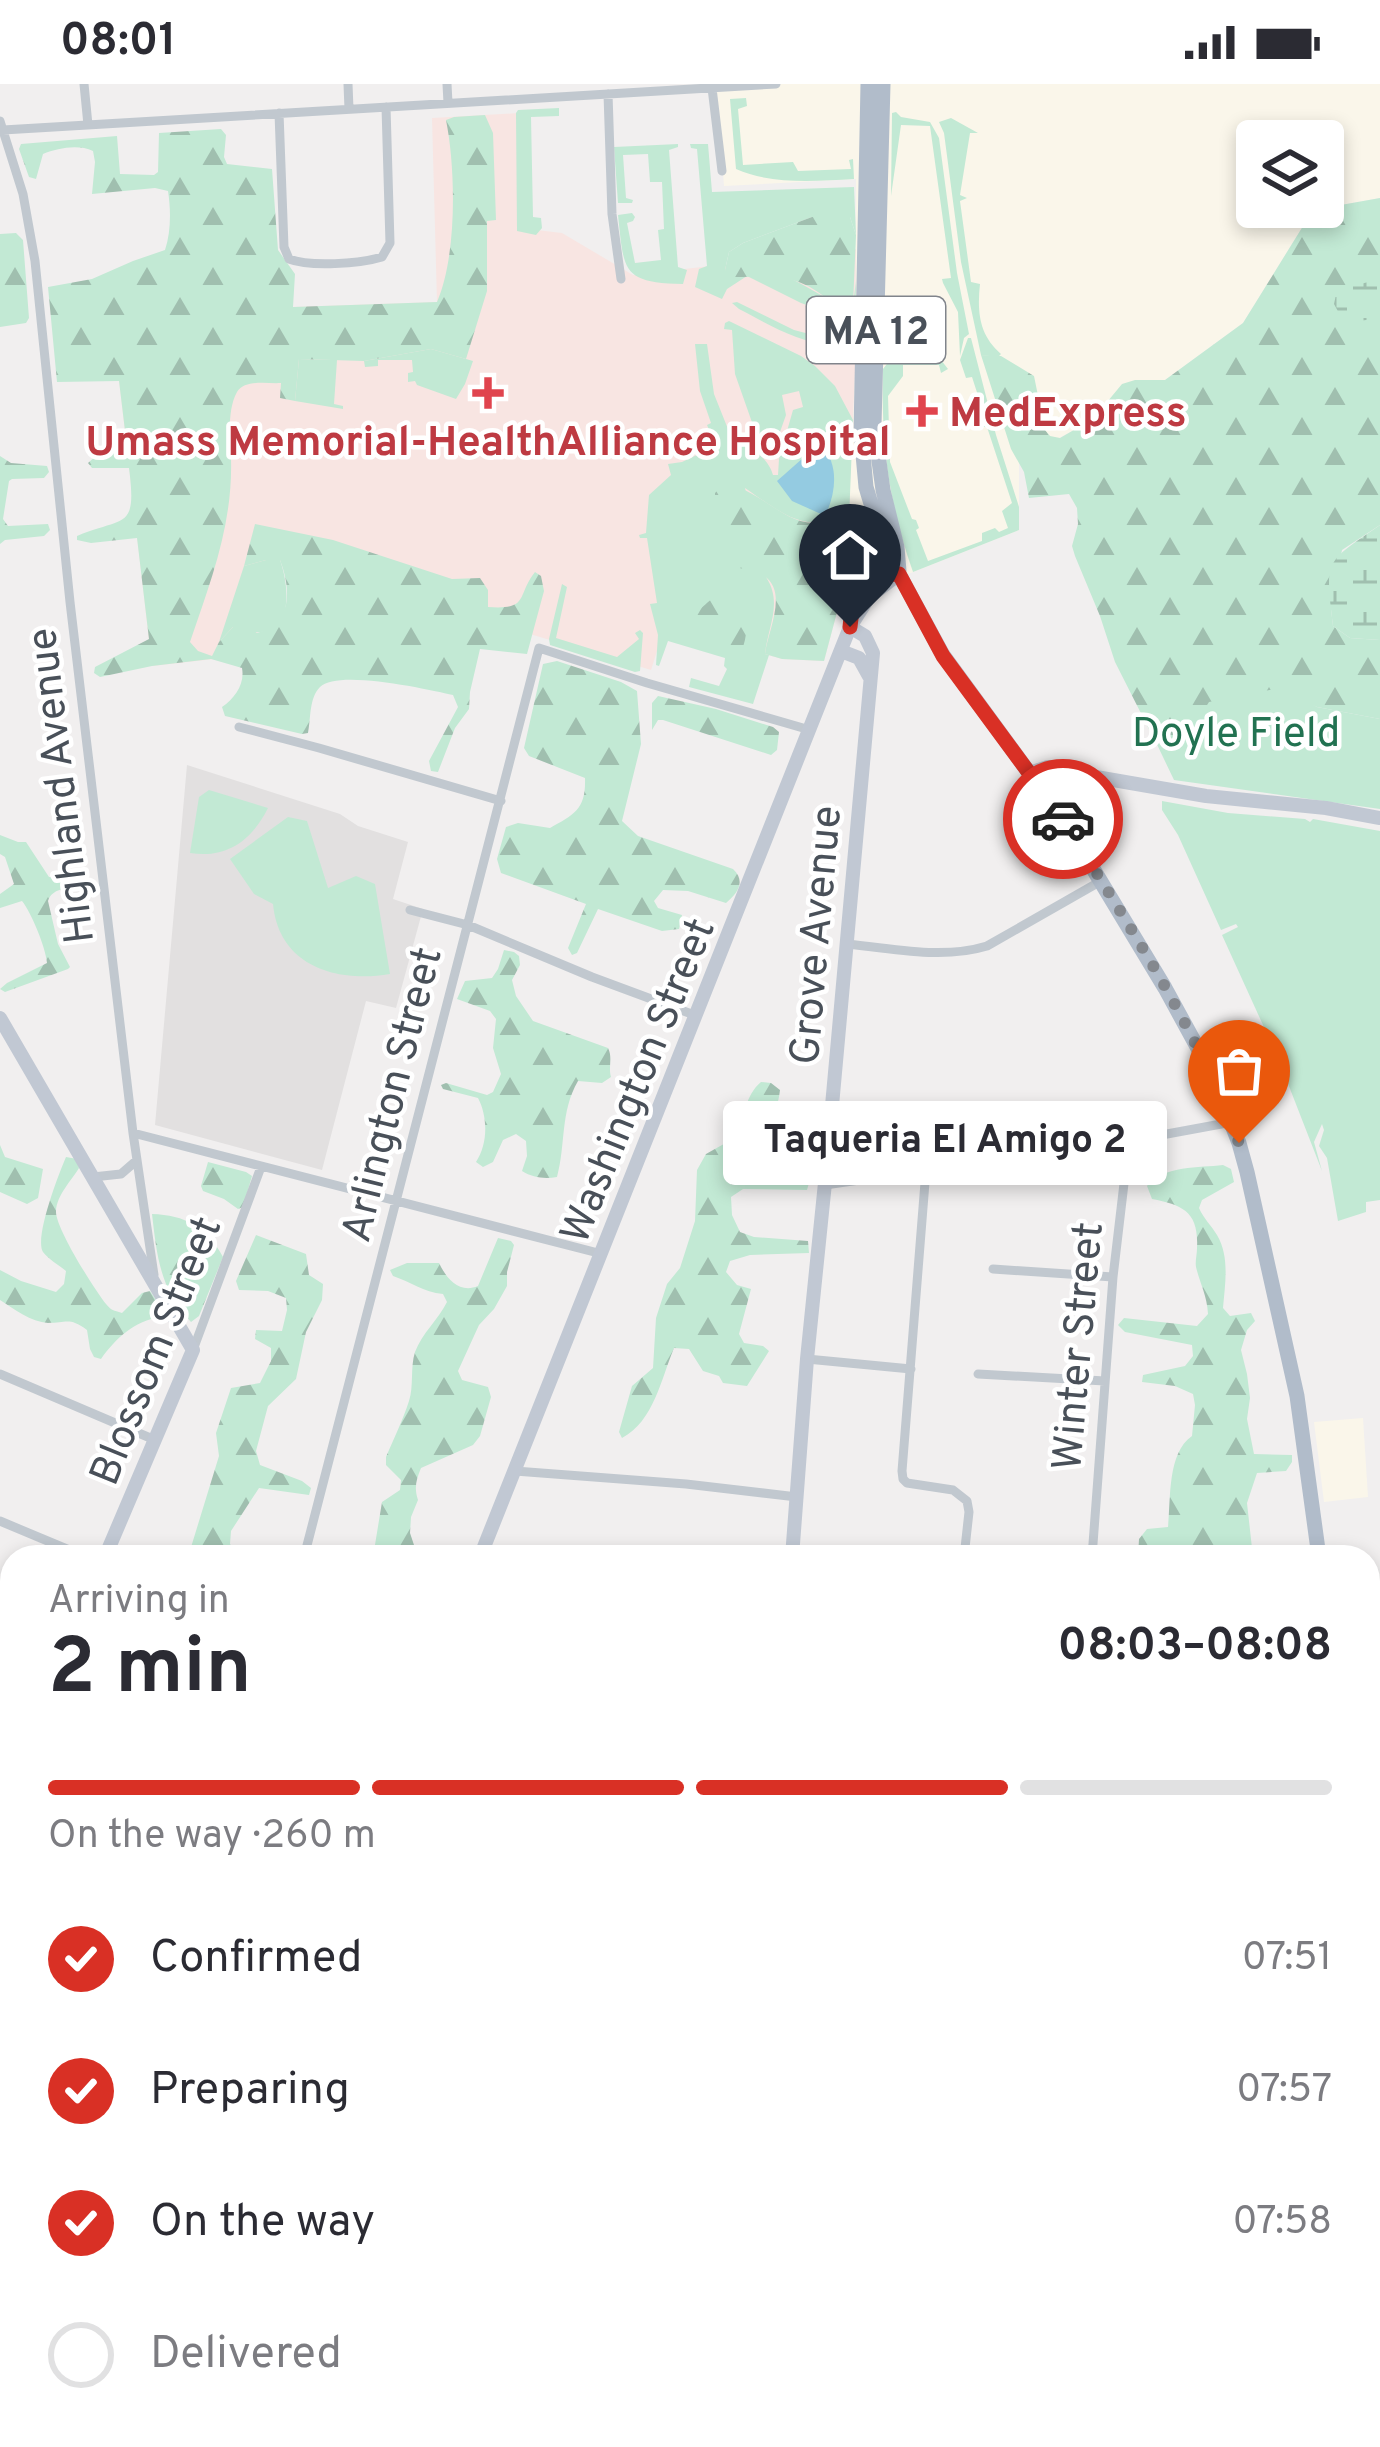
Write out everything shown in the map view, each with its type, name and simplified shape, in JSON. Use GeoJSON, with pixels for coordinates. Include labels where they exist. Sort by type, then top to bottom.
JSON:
{"type":"FeatureCollection","features":[{"type":"Feature","properties":{"kind":"main road","name":"MA 12"},"geometry":{"type":"LineString","coordinates":[[868,84],[861,390],[863,467],[876,527],[943,656],[1101,880],[1192,1034],[1232,1122],[1298,1396],[1317,1545]]}},
{"type":"Feature","properties":{"kind":"main road","name":"MA 12"},"geometry":{"type":"LineString","coordinates":[[883,84],[874,425],[899,574]]}},
{"type":"Feature","properties":{"kind":"street"},"geometry":{"type":"LineString","coordinates":[[84,84],[88,125]]}},
{"type":"Feature","properties":{"kind":"street"},"geometry":{"type":"LineString","coordinates":[[348,84],[349,109]]}},
{"type":"Feature","properties":{"kind":"street"},"geometry":{"type":"LineString","coordinates":[[447,84],[448,104]]}},
{"type":"Feature","properties":{"kind":"street"},"geometry":{"type":"LineString","coordinates":[[549,84],[550,98]]}},
{"type":"Feature","properties":{"kind":"street"},"geometry":{"type":"LineString","coordinates":[[1,126],[88,125],[776,84]]}},
{"type":"Feature","properties":{"kind":"street"},"geometry":{"type":"LineString","coordinates":[[712,88],[722,171]]}},
{"type":"Feature","properties":{"kind":"street"},"geometry":{"type":"LineString","coordinates":[[608,94],[612,208],[621,279]]}},
{"type":"Feature","properties":{"kind":"street"},"geometry":{"type":"LineString","coordinates":[[279,113],[284,247],[289,259],[305,263],[366,260],[382,257],[390,243],[386,107]]}},
{"type":"Feature","properties":{"kind":"street","name":"Highland Avenue"},"geometry":{"type":"LineString","coordinates":[[1,126],[22,194],[35,261],[136,1161],[157,1286]]}},
{"type":"Feature","properties":{"kind":"street","name":"Washington Street"},"geometry":{"type":"LineString","coordinates":[[489,1545],[850,627],[868,597],[899,574]]}},
{"type":"Feature","properties":{"kind":"street","name":"Grove Avenue"},"geometry":{"type":"LineString","coordinates":[[793,1545],[872,646],[850,627]]}},
{"type":"Feature","properties":{"kind":"street","name":"Arlington Street"},"geometry":{"type":"LineString","coordinates":[[307,1545],[539,648],[810,730]]}},
{"type":"Feature","properties":{"kind":"street"},"geometry":{"type":"LineString","coordinates":[[841,650],[862,661],[869,676]]}},
{"type":"Feature","properties":{"kind":"street"},"geometry":{"type":"LineString","coordinates":[[238,728],[501,801]]}},
{"type":"Feature","properties":{"kind":"street"},"geometry":{"type":"LineString","coordinates":[[1029,773],[1048,767],[1218,797],[1380,818]]}},
{"type":"Feature","properties":{"kind":"street"},"geometry":{"type":"LineString","coordinates":[[1044,793],[1065,781],[1096,777]]}},
{"type":"Feature","properties":{"kind":"street"},"geometry":{"type":"LineString","coordinates":[[846,944],[962,953],[987,946],[1101,880]]}},
{"type":"Feature","properties":{"kind":"street"},"geometry":{"type":"LineString","coordinates":[[410,910],[468,925],[697,1016]]}},
{"type":"Feature","properties":{"kind":"street"},"geometry":{"type":"LineString","coordinates":[[0,1018],[194,1349]]}},
{"type":"Feature","properties":{"kind":"street"},"geometry":{"type":"LineString","coordinates":[[825,1185],[1232,1122]]}},
{"type":"Feature","properties":{"kind":"street"},"geometry":{"type":"LineString","coordinates":[[133,1133],[602,1254]]}},
{"type":"Feature","properties":{"kind":"street","name":"Winter Street"},"geometry":{"type":"LineString","coordinates":[[1093,1545],[1113,1276],[1129,1141]]}},
{"type":"Feature","properties":{"kind":"street"},"geometry":{"type":"LineString","coordinates":[[93,1177],[121,1174],[136,1161]]}},
{"type":"Feature","properties":{"kind":"street","name":"Blossom Street"},"geometry":{"type":"LineString","coordinates":[[109,1545],[194,1349],[262,1167]]}},
{"type":"Feature","properties":{"kind":"street"},"geometry":{"type":"LineString","coordinates":[[926,1170],[903,1479],[953,1490],[967,1502],[965,1545]]}},
{"type":"Feature","properties":{"kind":"street"},"geometry":{"type":"LineString","coordinates":[[993,1269],[1113,1276]]}},
{"type":"Feature","properties":{"kind":"street"},"geometry":{"type":"LineString","coordinates":[[807,1359],[911,1369]]}},
{"type":"Feature","properties":{"kind":"street"},"geometry":{"type":"LineString","coordinates":[[0,1374],[155,1440]]}},
{"type":"Feature","properties":{"kind":"street"},"geometry":{"type":"LineString","coordinates":[[978,1374],[1105,1381]]}},
{"type":"Feature","properties":{"kind":"street"},"geometry":{"type":"LineString","coordinates":[[515,1471],[797,1497]]}},
{"type":"Feature","properties":{"kind":"street"},"geometry":{"type":"LineString","coordinates":[[0,1521],[57,1545]]}},
{"type":"Feature","properties":{"kind":"shaded area"},"geometry":{"type":"Polygon","coordinates":[[[716,84],[1380,84],[1380,198],[1344,204],[1344,120],[1236,120],[1236,228],[1302,228],[1243,323],[1165,380],[1019,460],[1019,530],[840,601],[847,551],[855,371],[856,179],[724,186],[716,84]]]}},
{"type":"Feature","properties":{"kind":"shaded area","name":"Umass Memorial-HealthAlliance Hospital"},"geometry":{"type":"Polygon","coordinates":[[[519,113],[520,228],[562,233],[633,275],[856,249],[847,551],[824,661],[782,659],[665,625],[651,670],[281,560],[250,655],[152,666],[119,380],[293,307],[437,302],[432,118],[519,113]]]}},
{"type":"Feature","properties":{"kind":"shaded area"},"geometry":{"type":"Polygon","coordinates":[[[187,765],[340,814],[358,826],[408,842],[393,899],[423,909],[396,1008],[366,1001],[322,1170],[155,1125],[187,765]]]}},
{"type":"Feature","properties":{"kind":"shaded area"},"geometry":{"type":"Polygon","coordinates":[[[1363,1418],[1368,1497],[1324,1502],[1314,1422],[1363,1418]]]}},
{"type":"Feature","properties":{"kind":"green space"},"geometry":{"type":"Polygon","coordinates":[[[746,98],[747,106],[738,109],[743,165],[793,162],[798,171],[851,169],[849,160],[853,159],[854,179],[779,180],[736,169],[730,99],[746,98]]]}},
{"type":"Feature","properties":{"kind":"green space"},"geometry":{"type":"Polygon","coordinates":[[[559,108],[559,116],[531,117],[533,217],[541,218],[542,228],[536,235],[517,231],[516,113],[559,108]]]}},
{"type":"Feature","properties":{"kind":"green space"},"geometry":{"type":"Polygon","coordinates":[[[892,113],[930,122],[939,138],[969,334],[960,356],[958,312],[942,279],[951,278],[930,126],[901,125],[891,196],[892,113]]]}},
{"type":"Feature","properties":{"kind":"green space"},"geometry":{"type":"Polygon","coordinates":[[[485,115],[493,133],[496,220],[487,221],[487,291],[466,359],[431,349],[364,361],[299,359],[295,401],[280,398],[281,383],[251,384],[237,392],[230,416],[231,483],[224,529],[190,642],[212,656],[233,627],[249,627],[257,633],[283,613],[287,593],[280,560],[244,566],[255,524],[333,540],[452,579],[480,578],[488,590],[488,607],[516,604],[535,572],[541,576],[544,591],[527,654],[480,649],[469,709],[455,728],[438,772],[431,771],[429,761],[458,707],[453,695],[383,682],[330,682],[316,692],[308,733],[302,734],[225,716],[222,707],[238,690],[242,668],[211,659],[100,677],[94,673],[95,667],[149,639],[137,538],[77,540],[129,512],[129,468],[92,468],[88,463],[98,454],[124,446],[126,439],[119,381],[57,382],[48,287],[92,279],[165,250],[168,191],[92,194],[93,151],[81,148],[43,154],[36,179],[29,177],[21,144],[117,136],[120,174],[154,175],[158,172],[159,133],[221,129],[226,135],[227,164],[272,169],[278,250],[295,274],[293,307],[437,302],[448,261],[453,212],[446,120],[485,115]]]}},
{"type":"Feature","properties":{"kind":"green space"},"geometry":{"type":"Polygon","coordinates":[[[951,118],[978,133],[970,133],[960,195],[967,198],[960,201],[971,282],[980,284],[981,322],[1001,354],[998,357],[981,355],[961,262],[939,122],[951,118]]]}},
{"type":"Feature","properties":{"kind":"green space"},"geometry":{"type":"Polygon","coordinates":[[[678,144],[669,150],[678,267],[687,270],[683,284],[648,281],[625,261],[618,215],[632,213],[635,217],[627,223],[635,263],[661,260],[662,182],[650,182],[648,154],[623,155],[626,198],[633,200],[618,203],[614,147],[678,144]]]}},
{"type":"Feature","properties":{"kind":"green space"},"geometry":{"type":"Polygon","coordinates":[[[690,144],[708,144],[712,192],[854,187],[856,235],[850,217],[812,217],[743,243],[729,252],[725,270],[780,275],[853,305],[856,281],[855,339],[826,344],[811,341],[739,309],[732,303],[817,336],[821,310],[747,276],[727,289],[722,299],[695,287],[699,269],[707,266],[697,149],[690,144]]]}},
{"type":"Feature","properties":{"kind":"green space"},"geometry":{"type":"Polygon","coordinates":[[[1380,198],[1380,525],[1342,550],[1331,609],[1333,626],[1350,638],[1380,640],[1380,719],[1317,707],[1275,689],[1209,702],[1183,742],[1155,741],[1115,662],[1075,556],[1077,508],[1069,494],[1029,498],[981,355],[1001,356],[1034,376],[1045,430],[1060,438],[1093,419],[1122,384],[1165,380],[1243,323],[1302,228],[1344,228],[1344,204],[1380,198]]]}},
{"type":"Feature","properties":{"kind":"green space"},"geometry":{"type":"Polygon","coordinates":[[[812,217],[850,217],[856,235],[853,305],[836,308],[811,288],[786,279],[727,277],[729,252],[812,217]]]}},
{"type":"Feature","properties":{"kind":"green space"},"geometry":{"type":"Polygon","coordinates":[[[16,233],[23,240],[29,318],[26,323],[0,327],[0,234],[16,233]]]}},
{"type":"Feature","properties":{"kind":"green space"},"geometry":{"type":"Polygon","coordinates":[[[1380,279],[1380,318],[1352,322],[1341,317],[1334,304],[1337,290],[1380,279]]]}},
{"type":"Feature","properties":{"kind":"green space"},"geometry":{"type":"Polygon","coordinates":[[[729,321],[815,366],[835,386],[853,420],[849,519],[805,522],[745,488],[774,605],[765,654],[769,655],[753,704],[689,687],[691,678],[719,686],[727,669],[725,658],[668,641],[656,665],[658,635],[650,604],[657,603],[647,538],[639,535],[646,533],[649,495],[671,475],[668,464],[716,446],[700,391],[695,344],[707,344],[714,394],[732,439],[743,437],[773,475],[778,475],[793,410],[803,407],[799,391],[782,395],[786,415],[775,446],[768,450],[753,442],[749,434],[754,428],[735,374],[732,330],[724,329],[729,321]]]}},
{"type":"Feature","properties":{"kind":"green space"},"geometry":{"type":"Polygon","coordinates":[[[968,338],[1019,507],[1019,530],[913,572],[897,521],[885,447],[883,369],[890,360],[941,360],[948,369],[941,373],[939,365],[903,365],[903,376],[888,396],[890,462],[928,561],[982,541],[982,533],[1008,528],[1002,511],[1012,503],[987,427],[977,427],[975,419],[984,414],[972,377],[966,378],[960,360],[968,338]]]}},
{"type":"Feature","properties":{"kind":"green space"},"geometry":{"type":"Polygon","coordinates":[[[431,349],[473,361],[456,399],[408,382],[412,360],[378,360],[378,366],[365,367],[364,361],[431,349]]]}},
{"type":"Feature","properties":{"kind":"green space"},"geometry":{"type":"Polygon","coordinates":[[[299,359],[337,360],[334,404],[343,409],[295,401],[299,359]]]}},
{"type":"Feature","properties":{"kind":"green space"},"geometry":{"type":"Polygon","coordinates":[[[0,456],[11,463],[47,466],[44,478],[9,481],[3,519],[8,526],[48,524],[50,530],[44,536],[0,544],[0,456]]]}},
{"type":"Feature","properties":{"kind":"green space"},"geometry":{"type":"Polygon","coordinates":[[[725,483],[796,519],[827,523],[849,519],[840,601],[824,661],[765,654],[775,592],[764,576],[725,564],[718,550],[715,493],[725,483]]]}},
{"type":"Feature","properties":{"kind":"green space"},"geometry":{"type":"Polygon","coordinates":[[[1380,525],[1380,640],[1350,638],[1333,626],[1332,565],[1380,525]]]}},
{"type":"Feature","properties":{"kind":"green space"},"geometry":{"type":"Polygon","coordinates":[[[280,560],[283,570],[286,607],[282,618],[267,631],[233,627],[219,642],[244,566],[280,560]]]}},
{"type":"Feature","properties":{"kind":"green space"},"geometry":{"type":"Polygon","coordinates":[[[562,584],[567,587],[556,638],[617,657],[639,639],[635,633],[640,630],[640,671],[550,645],[562,584]]]}},
{"type":"Feature","properties":{"kind":"green space"},"geometry":{"type":"Polygon","coordinates":[[[726,592],[739,603],[745,618],[741,652],[683,635],[685,621],[726,592]]]}},
{"type":"Feature","properties":{"kind":"green space","name":"Doyle Field"},"geometry":{"type":"Polygon","coordinates":[[[1185,630],[1317,707],[1380,719],[1380,809],[1174,780],[1141,711],[1185,630]]]}},
{"type":"Feature","properties":{"kind":"green space"},"geometry":{"type":"Polygon","coordinates":[[[557,661],[637,691],[641,744],[622,821],[638,836],[733,869],[739,887],[726,903],[688,891],[663,890],[654,901],[658,908],[682,915],[679,929],[662,931],[598,909],[572,955],[568,948],[586,904],[501,873],[497,859],[506,827],[518,823],[550,828],[572,814],[583,797],[585,778],[529,756],[524,748],[543,664],[557,661]]]}},
{"type":"Feature","properties":{"kind":"green space"},"geometry":{"type":"Polygon","coordinates":[[[658,696],[773,727],[779,732],[777,750],[771,755],[663,720],[652,730],[652,703],[658,696]]]}},
{"type":"Feature","properties":{"kind":"green space"},"geometry":{"type":"Polygon","coordinates":[[[209,790],[268,808],[237,845],[216,853],[190,853],[199,797],[209,790]]]}},
{"type":"Feature","properties":{"kind":"green space","name":"Doyle Field"},"geometry":{"type":"Polygon","coordinates":[[[1162,801],[1380,831],[1380,1200],[1366,1202],[1366,1212],[1338,1221],[1327,1158],[1319,1146],[1322,1124],[1314,1142],[1322,1171],[1222,935],[1238,927],[1221,930],[1162,810],[1162,801]]]}},
{"type":"Feature","properties":{"kind":"green space"},"geometry":{"type":"Polygon","coordinates":[[[288,817],[307,821],[328,888],[356,876],[375,884],[390,974],[351,976],[314,966],[299,956],[286,943],[273,904],[254,894],[230,859],[288,817]]]}},
{"type":"Feature","properties":{"kind":"green space"},"geometry":{"type":"Polygon","coordinates":[[[0,835],[26,842],[49,877],[93,882],[88,888],[59,890],[48,901],[58,944],[70,967],[5,992],[0,989],[7,983],[47,963],[22,901],[0,908],[0,894],[14,884],[0,854],[0,835]]]}},
{"type":"Feature","properties":{"kind":"green space"},"geometry":{"type":"Polygon","coordinates":[[[504,950],[519,956],[512,980],[516,996],[533,1021],[609,1052],[611,1077],[602,1083],[578,1081],[572,1093],[557,1177],[522,1171],[526,1141],[516,1134],[503,1140],[493,1162],[483,1167],[476,1162],[485,1130],[478,1098],[441,1085],[487,1095],[493,1092],[501,1074],[493,1048],[496,1019],[490,1011],[457,999],[465,981],[492,978],[504,950]]]}},
{"type":"Feature","properties":{"kind":"green space"},"geometry":{"type":"Polygon","coordinates":[[[761,1082],[780,1090],[767,1133],[767,1151],[782,1177],[809,1183],[807,1190],[743,1189],[731,1197],[732,1215],[740,1232],[808,1241],[809,1253],[750,1255],[730,1261],[726,1272],[737,1285],[751,1289],[739,1334],[744,1343],[769,1351],[747,1386],[723,1383],[719,1376],[703,1371],[689,1349],[674,1348],[649,1410],[622,1438],[619,1432],[632,1386],[653,1368],[656,1318],[667,1284],[680,1268],[695,1221],[697,1170],[706,1154],[738,1136],[748,1100],[761,1082]]]}},
{"type":"Feature","properties":{"kind":"green space"},"geometry":{"type":"Polygon","coordinates":[[[0,1145],[5,1157],[43,1169],[38,1198],[27,1204],[0,1192],[0,1145]]]}},
{"type":"Feature","properties":{"kind":"green space"},"geometry":{"type":"Polygon","coordinates":[[[66,1157],[77,1159],[79,1168],[57,1205],[57,1219],[85,1272],[113,1310],[122,1313],[150,1291],[164,1312],[126,1332],[101,1359],[94,1357],[87,1330],[81,1326],[35,1320],[0,1300],[0,1270],[56,1292],[64,1284],[66,1271],[45,1255],[41,1245],[48,1205],[66,1157]]]}},
{"type":"Feature","properties":{"kind":"green space"},"geometry":{"type":"Polygon","coordinates":[[[208,1162],[252,1176],[243,1207],[238,1209],[203,1191],[208,1162]]]}},
{"type":"Feature","properties":{"kind":"green space"},"geometry":{"type":"Polygon","coordinates":[[[1223,1165],[1231,1169],[1234,1182],[1202,1200],[1199,1208],[1224,1252],[1223,1308],[1230,1316],[1251,1313],[1255,1321],[1241,1350],[1254,1454],[1292,1455],[1286,1471],[1257,1473],[1247,1503],[1252,1545],[1139,1545],[1147,1529],[1168,1527],[1174,1465],[1192,1436],[1195,1405],[1193,1394],[1175,1386],[1142,1382],[1143,1375],[1185,1366],[1193,1356],[1192,1345],[1125,1332],[1118,1325],[1124,1318],[1197,1326],[1208,1314],[1196,1267],[1192,1218],[1172,1204],[1152,1199],[1147,1186],[1163,1174],[1223,1165]]]}},
{"type":"Feature","properties":{"kind":"green space"},"geometry":{"type":"Polygon","coordinates":[[[152,1214],[194,1225],[223,1257],[199,1316],[191,1322],[166,1285],[152,1214]]]}},
{"type":"Feature","properties":{"kind":"green space"},"geometry":{"type":"Polygon","coordinates":[[[256,1235],[306,1254],[309,1275],[323,1284],[296,1379],[268,1406],[256,1451],[260,1465],[311,1488],[309,1495],[259,1488],[231,1531],[231,1545],[192,1545],[219,1456],[216,1433],[231,1388],[260,1383],[271,1361],[271,1348],[255,1339],[256,1330],[282,1331],[287,1310],[286,1298],[268,1291],[239,1290],[236,1281],[256,1235]]]}},
{"type":"Feature","properties":{"kind":"green space"},"geometry":{"type":"Polygon","coordinates":[[[498,1238],[511,1241],[507,1286],[479,1325],[458,1371],[462,1380],[488,1387],[491,1397],[480,1436],[473,1445],[421,1468],[411,1517],[414,1545],[375,1545],[382,1502],[400,1490],[401,1480],[386,1465],[386,1457],[409,1401],[415,1352],[447,1302],[443,1294],[393,1276],[390,1270],[407,1263],[439,1263],[459,1286],[478,1286],[498,1238]]]}},
{"type":"Feature","properties":{"kind":"water"},"geometry":{"type":"Polygon","coordinates":[[[820,443],[834,476],[827,512],[821,514],[792,501],[777,481],[820,443]]]}},
{"type":"Feature","properties":{"kind":"way so far"},"geometry":{"type":"LineString","coordinates":[[1063,819],[1192,1034],[1239,1143]]}},
{"type":"Feature","properties":{"kind":"place","name":"Umass Memorial-HealthAlliance Hospital"},"geometry":{"type":"Point","coordinates":[488,393]}},
{"type":"Feature","properties":{"kind":"place","name":"MedExpress"},"geometry":{"type":"Point","coordinates":[922,411]}},
{"type":"Feature","properties":{"kind":"place","name":"Taqueria El Amigo 2"},"geometry":{"type":"Point","coordinates":[1239,1143]}},
{"type":"Feature","properties":{"kind":"route"},"geometry":{"type":"LineString","coordinates":[[850,627],[857,591],[864,581],[874,575],[899,574],[943,656],[1063,819]]}}]}
